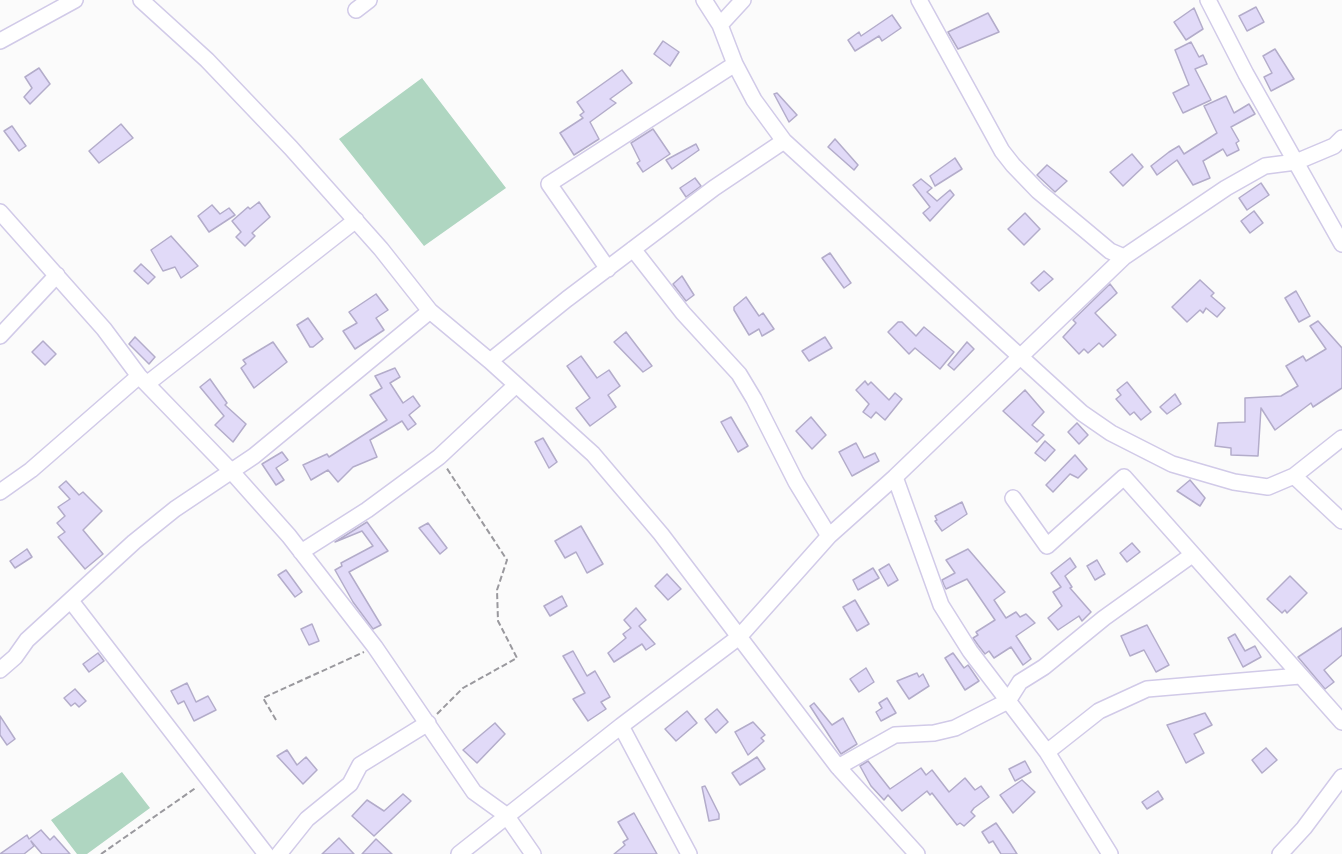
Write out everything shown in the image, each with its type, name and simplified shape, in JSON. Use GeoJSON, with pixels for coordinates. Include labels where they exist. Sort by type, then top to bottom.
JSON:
{"type":"FeatureCollection","features":[{"type":"Feature","properties":{"kind":"street"},"geometry":{"type":"LineString","coordinates":[[0,41],[75,0]]}},
{"type":"Feature","properties":{"kind":"street"},"geometry":{"type":"LineString","coordinates":[[141,0],[207,60],[356,220],[430,311],[490,361],[593,454],[661,534],[838,767],[917,854]]}},
{"type":"Feature","properties":{"kind":"street"},"geometry":{"type":"LineString","coordinates":[[356,10],[369,0]]}},
{"type":"Feature","properties":{"kind":"street"},"geometry":{"type":"LineString","coordinates":[[704,0],[720,25],[735,64],[754,100],[784,141],[1082,413],[1131,445],[1164,461],[1234,483],[1268,487],[1294,476],[1342,438]]}},
{"type":"Feature","properties":{"kind":"street"},"geometry":{"type":"LineString","coordinates":[[720,25],[742,0]]}},
{"type":"Feature","properties":{"kind":"street"},"geometry":{"type":"LineString","coordinates":[[920,0],[974,102],[1013,165],[1038,191],[1084,230],[1110,250],[1124,257]]}},
{"type":"Feature","properties":{"kind":"street"},"geometry":{"type":"LineString","coordinates":[[1208,0],[1342,244]]}},
{"type":"Feature","properties":{"kind":"street"},"geometry":{"type":"LineString","coordinates":[[608,269],[549,184],[735,64]]}},
{"type":"Feature","properties":{"kind":"street"},"geometry":{"type":"LineString","coordinates":[[490,361],[714,188],[784,141]]}},
{"type":"Feature","properties":{"kind":"street"},"geometry":{"type":"LineString","coordinates":[[459,854],[506,815],[739,637],[829,536],[895,477],[1124,257],[1226,188],[1265,166],[1296,162],[1339,145]]}},
{"type":"Feature","properties":{"kind":"street"},"geometry":{"type":"LineString","coordinates":[[0,212],[57,275],[144,379],[232,472],[302,552],[375,647],[474,792],[506,815],[533,854]]}},
{"type":"Feature","properties":{"kind":"street"},"geometry":{"type":"LineString","coordinates":[[0,492],[144,379],[356,220]]}},
{"type":"Feature","properties":{"kind":"street"},"geometry":{"type":"LineString","coordinates":[[633,249],[682,313],[738,374],[754,399],[796,482],[829,536]]}},
{"type":"Feature","properties":{"kind":"street"},"geometry":{"type":"LineString","coordinates":[[0,336],[57,275]]}},
{"type":"Feature","properties":{"kind":"street"},"geometry":{"type":"LineString","coordinates":[[0,670],[15,657],[27,640],[134,542],[175,509],[232,472],[430,311]]}},
{"type":"Feature","properties":{"kind":"street"},"geometry":{"type":"LineString","coordinates":[[302,552],[367,510],[439,457],[516,385]]}},
{"type":"Feature","properties":{"kind":"street"},"geometry":{"type":"LineString","coordinates":[[1294,476],[1342,521]]}},
{"type":"Feature","properties":{"kind":"street"},"geometry":{"type":"LineString","coordinates":[[895,477],[941,605],[954,627],[1047,752],[1110,854]]}},
{"type":"Feature","properties":{"kind":"street"},"geometry":{"type":"LineString","coordinates":[[1013,498],[1047,546],[1124,477],[1342,722]]}},
{"type":"Feature","properties":{"kind":"street"},"geometry":{"type":"LineString","coordinates":[[838,767],[895,735],[934,733],[955,728],[1008,701],[1020,682],[1044,667],[1104,618],[1192,555]]}},
{"type":"Feature","properties":{"kind":"street"},"geometry":{"type":"LineString","coordinates":[[71,601],[266,854]]}},
{"type":"Feature","properties":{"kind":"street"},"geometry":{"type":"LineString","coordinates":[[1047,752],[1099,711],[1148,689],[1300,676]]}},
{"type":"Feature","properties":{"kind":"street"},"geometry":{"type":"LineString","coordinates":[[279,854],[307,819],[350,784],[360,765],[428,723]]}},
{"type":"Feature","properties":{"kind":"street"},"geometry":{"type":"LineString","coordinates":[[621,726],[689,854]]}},
{"type":"Feature","properties":{"kind":"street"},"geometry":{"type":"LineString","coordinates":[[1280,854],[1304,828],[1342,777]]}},
{"type":"Feature","properties":{"kind":"path"},"geometry":{"type":"LineString","coordinates":[[428,723],[463,688],[517,658],[498,621],[497,590],[507,560],[439,457]]}},
{"type":"Feature","properties":{"kind":"path"},"geometry":{"type":"LineString","coordinates":[[276,720],[263,698],[375,647]]}},
{"type":"Feature","properties":{"kind":"path"},"geometry":{"type":"LineString","coordinates":[[101,854],[138,826],[209,780]]}},
{"type":"Feature","properties":{"kind":"green space"},"geometry":{"type":"Polygon","coordinates":[[[422,78],[506,188],[424,246],[339,139],[422,78]]]}},
{"type":"Feature","properties":{"kind":"green space"},"geometry":{"type":"Polygon","coordinates":[[[122,772],[150,808],[87,854],[77,854],[51,820],[122,772]]]}},
{"type":"Feature","properties":{"kind":"building"},"geometry":{"type":"Polygon","coordinates":[[[1256,7],[1264,22],[1247,31],[1239,16],[1256,7]]]}},
{"type":"Feature","properties":{"kind":"building"},"geometry":{"type":"Polygon","coordinates":[[[1194,8],[1203,29],[1186,40],[1174,22],[1194,8]]]}},
{"type":"Feature","properties":{"kind":"building"},"geometry":{"type":"Polygon","coordinates":[[[988,13],[999,32],[958,49],[948,32],[988,13]]]}},
{"type":"Feature","properties":{"kind":"building"},"geometry":{"type":"Polygon","coordinates":[[[892,15],[901,28],[882,41],[879,36],[855,51],[848,40],[859,32],[861,36],[892,15]]]}},
{"type":"Feature","properties":{"kind":"building"},"geometry":{"type":"Polygon","coordinates":[[[663,41],[679,52],[670,66],[654,54],[663,41]]]}},
{"type":"Feature","properties":{"kind":"building"},"geometry":{"type":"Polygon","coordinates":[[[1191,42],[1199,57],[1203,55],[1207,64],[1195,69],[1211,100],[1183,113],[1173,93],[1189,85],[1175,50],[1191,42]]]}},
{"type":"Feature","properties":{"kind":"building"},"geometry":{"type":"Polygon","coordinates":[[[1275,49],[1294,79],[1271,91],[1264,77],[1272,73],[1263,56],[1275,49]]]}},
{"type":"Feature","properties":{"kind":"building"},"geometry":{"type":"Polygon","coordinates":[[[39,68],[50,84],[30,104],[24,97],[32,88],[25,77],[39,68]]]}},
{"type":"Feature","properties":{"kind":"building"},"geometry":{"type":"Polygon","coordinates":[[[622,70],[632,83],[610,99],[616,103],[590,122],[599,139],[574,155],[560,133],[583,118],[580,115],[584,112],[577,102],[622,70]]]}},
{"type":"Feature","properties":{"kind":"building"},"geometry":{"type":"Polygon","coordinates":[[[777,93],[797,115],[789,122],[774,94],[777,93]]]}},
{"type":"Feature","properties":{"kind":"building"},"geometry":{"type":"Polygon","coordinates":[[[1226,96],[1234,113],[1249,104],[1255,114],[1231,127],[1239,141],[1236,143],[1239,150],[1227,156],[1223,149],[1203,161],[1210,178],[1193,185],[1177,160],[1157,175],[1151,166],[1169,152],[1179,146],[1184,154],[1217,133],[1204,106],[1226,96]]]}},
{"type":"Feature","properties":{"kind":"building"},"geometry":{"type":"Polygon","coordinates":[[[121,124],[133,138],[99,163],[89,151],[121,124]]]}},
{"type":"Feature","properties":{"kind":"building"},"geometry":{"type":"Polygon","coordinates":[[[12,126],[26,146],[19,151],[4,131],[12,126]]]}},
{"type":"Feature","properties":{"kind":"building"},"geometry":{"type":"Polygon","coordinates":[[[653,129],[670,154],[643,172],[637,163],[640,161],[631,143],[653,129]]]}},
{"type":"Feature","properties":{"kind":"building"},"geometry":{"type":"Polygon","coordinates":[[[835,139],[858,165],[854,170],[828,147],[835,139]]]}},
{"type":"Feature","properties":{"kind":"building"},"geometry":{"type":"Polygon","coordinates":[[[696,144],[699,150],[672,169],[666,160],[696,144]]]}},
{"type":"Feature","properties":{"kind":"building"},"geometry":{"type":"Polygon","coordinates":[[[1132,154],[1143,167],[1123,186],[1110,172],[1132,154]]]}},
{"type":"Feature","properties":{"kind":"building"},"geometry":{"type":"Polygon","coordinates":[[[955,158],[962,169],[935,186],[930,176],[955,158]]]}},
{"type":"Feature","properties":{"kind":"building"},"geometry":{"type":"Polygon","coordinates":[[[1047,165],[1067,181],[1055,192],[1037,175],[1047,165]]]}},
{"type":"Feature","properties":{"kind":"building"},"geometry":{"type":"Polygon","coordinates":[[[695,178],[701,186],[686,197],[680,188],[695,178]]]}},
{"type":"Feature","properties":{"kind":"building"},"geometry":{"type":"Polygon","coordinates":[[[921,179],[932,188],[927,192],[937,201],[950,190],[954,195],[930,221],[923,213],[930,207],[913,185],[921,179]]]}},
{"type":"Feature","properties":{"kind":"building"},"geometry":{"type":"Polygon","coordinates":[[[1261,183],[1269,195],[1247,210],[1239,198],[1261,183]]]}},
{"type":"Feature","properties":{"kind":"building"},"geometry":{"type":"Polygon","coordinates":[[[259,202],[270,217],[252,233],[255,236],[245,246],[236,237],[241,232],[232,221],[248,207],[250,209],[259,202]]]}},
{"type":"Feature","properties":{"kind":"building"},"geometry":{"type":"Polygon","coordinates":[[[212,205],[220,214],[229,208],[235,215],[209,232],[198,216],[212,205]]]}},
{"type":"Feature","properties":{"kind":"building"},"geometry":{"type":"Polygon","coordinates":[[[1254,211],[1263,223],[1250,233],[1241,221],[1254,211]]]}},
{"type":"Feature","properties":{"kind":"building"},"geometry":{"type":"Polygon","coordinates":[[[1025,213],[1040,229],[1024,245],[1008,229],[1025,213]]]}},
{"type":"Feature","properties":{"kind":"building"},"geometry":{"type":"Polygon","coordinates":[[[171,236],[198,266],[181,278],[175,267],[163,271],[151,250],[171,236]]]}},
{"type":"Feature","properties":{"kind":"building"},"geometry":{"type":"Polygon","coordinates":[[[830,253],[851,283],[844,288],[822,258],[830,253]]]}},
{"type":"Feature","properties":{"kind":"building"},"geometry":{"type":"Polygon","coordinates":[[[141,264],[155,277],[148,284],[134,271],[141,264]]]}},
{"type":"Feature","properties":{"kind":"building"},"geometry":{"type":"Polygon","coordinates":[[[1044,271],[1053,279],[1039,291],[1031,283],[1044,271]]]}},
{"type":"Feature","properties":{"kind":"building"},"geometry":{"type":"Polygon","coordinates":[[[682,276],[694,295],[686,301],[673,284],[682,276]]]}},
{"type":"Feature","properties":{"kind":"building"},"geometry":{"type":"Polygon","coordinates":[[[1200,280],[1214,293],[1211,296],[1225,308],[1217,317],[1206,308],[1203,313],[1200,310],[1187,322],[1172,307],[1200,280]]]}},
{"type":"Feature","properties":{"kind":"building"},"geometry":{"type":"Polygon","coordinates":[[[1110,284],[1117,293],[1095,313],[1116,335],[1103,347],[1099,343],[1088,353],[1084,349],[1079,354],[1063,337],[1076,323],[1073,320],[1110,284]]]}},
{"type":"Feature","properties":{"kind":"building"},"geometry":{"type":"Polygon","coordinates":[[[1296,291],[1310,316],[1299,322],[1285,298],[1296,291]]]}},
{"type":"Feature","properties":{"kind":"building"},"geometry":{"type":"Polygon","coordinates":[[[376,294],[388,310],[376,318],[384,330],[355,349],[343,331],[357,323],[349,312],[376,294]]]}},
{"type":"Feature","properties":{"kind":"building"},"geometry":{"type":"Polygon","coordinates":[[[746,297],[759,316],[763,313],[774,329],[762,336],[759,329],[749,335],[734,310],[734,307],[746,297]]]}},
{"type":"Feature","properties":{"kind":"building"},"geometry":{"type":"Polygon","coordinates":[[[308,318],[323,339],[313,347],[310,347],[297,325],[308,318]]]}},
{"type":"Feature","properties":{"kind":"building"},"geometry":{"type":"Polygon","coordinates":[[[1318,321],[1342,348],[1342,388],[1313,407],[1311,403],[1275,430],[1261,408],[1258,456],[1231,455],[1231,448],[1215,446],[1218,423],[1245,422],[1245,398],[1281,396],[1298,386],[1286,366],[1303,356],[1306,361],[1326,349],[1310,326],[1318,321]]]}},
{"type":"Feature","properties":{"kind":"building"},"geometry":{"type":"Polygon","coordinates":[[[898,322],[902,322],[916,336],[924,327],[954,352],[940,369],[915,348],[909,354],[888,332],[898,322]]]}},
{"type":"Feature","properties":{"kind":"building"},"geometry":{"type":"Polygon","coordinates":[[[626,332],[652,366],[643,372],[614,342],[626,332]]]}},
{"type":"Feature","properties":{"kind":"building"},"geometry":{"type":"Polygon","coordinates":[[[135,337],[155,357],[149,364],[129,344],[135,337]]]}},
{"type":"Feature","properties":{"kind":"building"},"geometry":{"type":"Polygon","coordinates":[[[825,337],[832,348],[809,361],[802,351],[825,337]]]}},
{"type":"Feature","properties":{"kind":"building"},"geometry":{"type":"Polygon","coordinates":[[[43,341],[56,354],[45,365],[32,352],[43,341]]]}},
{"type":"Feature","properties":{"kind":"building"},"geometry":{"type":"Polygon","coordinates":[[[273,342],[287,362],[254,388],[241,368],[246,364],[243,360],[273,342]]]}},
{"type":"Feature","properties":{"kind":"building"},"geometry":{"type":"Polygon","coordinates":[[[967,342],[974,349],[954,370],[948,365],[967,342]]]}},
{"type":"Feature","properties":{"kind":"building"},"geometry":{"type":"Polygon","coordinates":[[[581,356],[597,378],[609,370],[620,386],[608,395],[616,407],[590,426],[576,408],[590,398],[567,366],[581,356]]]}},
{"type":"Feature","properties":{"kind":"building"},"geometry":{"type":"Polygon","coordinates":[[[395,368],[400,377],[390,383],[403,403],[413,396],[420,406],[409,415],[416,424],[408,430],[402,421],[370,440],[377,457],[353,467],[338,482],[328,470],[311,480],[303,465],[327,454],[329,457],[387,420],[370,395],[382,388],[375,376],[395,368]]]}},
{"type":"Feature","properties":{"kind":"building"},"geometry":{"type":"Polygon","coordinates":[[[210,379],[227,403],[225,405],[246,424],[233,442],[215,425],[224,416],[200,387],[210,379]]]}},
{"type":"Feature","properties":{"kind":"building"},"geometry":{"type":"Polygon","coordinates":[[[865,381],[868,385],[871,382],[889,400],[895,393],[902,399],[885,420],[876,412],[871,418],[863,412],[869,404],[856,390],[865,381]]]}},
{"type":"Feature","properties":{"kind":"building"},"geometry":{"type":"Polygon","coordinates":[[[1127,382],[1151,412],[1141,420],[1134,412],[1130,415],[1116,399],[1121,395],[1117,390],[1127,382]]]}},
{"type":"Feature","properties":{"kind":"building"},"geometry":{"type":"Polygon","coordinates":[[[1025,390],[1044,412],[1032,425],[1044,435],[1037,442],[1003,411],[1025,390]]]}},
{"type":"Feature","properties":{"kind":"building"},"geometry":{"type":"Polygon","coordinates":[[[1175,394],[1181,404],[1167,414],[1160,407],[1175,394]]]}},
{"type":"Feature","properties":{"kind":"building"},"geometry":{"type":"Polygon","coordinates":[[[731,417],[748,446],[738,452],[721,422],[731,417]]]}},
{"type":"Feature","properties":{"kind":"building"},"geometry":{"type":"Polygon","coordinates":[[[811,417],[826,435],[812,449],[796,431],[811,417]]]}},
{"type":"Feature","properties":{"kind":"building"},"geometry":{"type":"Polygon","coordinates":[[[1077,423],[1088,435],[1079,444],[1068,432],[1077,423]]]}},
{"type":"Feature","properties":{"kind":"building"},"geometry":{"type":"Polygon","coordinates":[[[543,438],[557,462],[549,468],[535,442],[543,438]]]}},
{"type":"Feature","properties":{"kind":"building"},"geometry":{"type":"Polygon","coordinates":[[[1045,441],[1055,450],[1045,461],[1035,453],[1045,441]]]}},
{"type":"Feature","properties":{"kind":"building"},"geometry":{"type":"Polygon","coordinates":[[[856,443],[864,458],[875,453],[879,461],[852,476],[839,452],[856,443]]]}},
{"type":"Feature","properties":{"kind":"building"},"geometry":{"type":"Polygon","coordinates":[[[282,452],[288,460],[276,468],[284,480],[276,485],[262,464],[282,452]]]}},
{"type":"Feature","properties":{"kind":"building"},"geometry":{"type":"Polygon","coordinates":[[[1075,455],[1087,469],[1078,478],[1070,474],[1053,492],[1046,485],[1075,455]]]}},
{"type":"Feature","properties":{"kind":"building"},"geometry":{"type":"Polygon","coordinates":[[[1190,480],[1205,498],[1200,506],[1177,491],[1190,480]]]}},
{"type":"Feature","properties":{"kind":"building"},"geometry":{"type":"Polygon","coordinates":[[[66,481],[79,495],[83,492],[102,511],[83,530],[103,554],[85,569],[58,537],[65,532],[57,523],[65,516],[58,507],[70,499],[59,487],[66,481]]]}},
{"type":"Feature","properties":{"kind":"building"},"geometry":{"type":"Polygon","coordinates":[[[962,502],[967,514],[942,531],[935,521],[937,520],[935,516],[962,502]]]}},
{"type":"Feature","properties":{"kind":"building"},"geometry":{"type":"Polygon","coordinates":[[[367,522],[388,551],[349,572],[381,625],[373,629],[353,602],[335,570],[342,566],[341,563],[373,546],[362,531],[335,542],[367,522]]]}},
{"type":"Feature","properties":{"kind":"building"},"geometry":{"type":"Polygon","coordinates":[[[428,523],[447,548],[440,554],[419,528],[428,523]]]}},
{"type":"Feature","properties":{"kind":"building"},"geometry":{"type":"Polygon","coordinates":[[[581,526],[603,564],[587,573],[576,552],[565,558],[555,541],[581,526]]]}},
{"type":"Feature","properties":{"kind":"building"},"geometry":{"type":"Polygon","coordinates":[[[1132,543],[1140,552],[1127,562],[1120,553],[1132,543]]]}},
{"type":"Feature","properties":{"kind":"building"},"geometry":{"type":"Polygon","coordinates":[[[27,549],[32,557],[15,568],[10,561],[27,549]]]}},
{"type":"Feature","properties":{"kind":"building"},"geometry":{"type":"Polygon","coordinates":[[[968,549],[1005,592],[994,600],[1006,618],[1016,612],[1020,617],[1026,614],[1035,623],[1016,636],[1031,659],[1023,665],[1011,647],[994,658],[989,651],[985,654],[973,638],[978,635],[976,632],[995,620],[967,579],[946,589],[944,585],[942,580],[955,573],[946,560],[968,549]]]}},
{"type":"Feature","properties":{"kind":"building"},"geometry":{"type":"Polygon","coordinates":[[[1070,558],[1076,567],[1065,576],[1072,587],[1070,588],[1091,612],[1082,621],[1079,616],[1058,630],[1048,618],[1062,606],[1053,592],[1061,587],[1051,573],[1070,558]]]}},
{"type":"Feature","properties":{"kind":"building"},"geometry":{"type":"Polygon","coordinates":[[[1097,560],[1105,574],[1095,580],[1087,566],[1097,560]]]}},
{"type":"Feature","properties":{"kind":"building"},"geometry":{"type":"Polygon","coordinates":[[[889,564],[898,580],[888,586],[879,570],[889,564]]]}},
{"type":"Feature","properties":{"kind":"building"},"geometry":{"type":"Polygon","coordinates":[[[873,568],[879,578],[858,590],[853,580],[873,568]]]}},
{"type":"Feature","properties":{"kind":"building"},"geometry":{"type":"Polygon","coordinates":[[[286,570],[302,592],[295,597],[278,575],[286,570]]]}},
{"type":"Feature","properties":{"kind":"building"},"geometry":{"type":"Polygon","coordinates":[[[667,574],[681,589],[668,600],[655,586],[667,574]]]}},
{"type":"Feature","properties":{"kind":"building"},"geometry":{"type":"Polygon","coordinates":[[[1290,576],[1307,593],[1287,613],[1285,610],[1282,613],[1267,599],[1290,576]]]}},
{"type":"Feature","properties":{"kind":"building"},"geometry":{"type":"Polygon","coordinates":[[[562,596],[567,606],[550,616],[544,606],[562,596]]]}},
{"type":"Feature","properties":{"kind":"building"},"geometry":{"type":"Polygon","coordinates":[[[855,600],[869,624],[857,631],[843,607],[855,600]]]}},
{"type":"Feature","properties":{"kind":"building"},"geometry":{"type":"Polygon","coordinates":[[[636,608],[646,620],[639,626],[655,644],[646,650],[642,644],[614,662],[608,653],[626,638],[623,634],[631,628],[624,620],[636,608]]]}},
{"type":"Feature","properties":{"kind":"building"},"geometry":{"type":"Polygon","coordinates":[[[312,624],[319,641],[309,645],[301,629],[312,624]]]}},
{"type":"Feature","properties":{"kind":"building"},"geometry":{"type":"Polygon","coordinates":[[[1147,625],[1169,665],[1156,672],[1144,650],[1130,656],[1121,636],[1147,625]]]}},
{"type":"Feature","properties":{"kind":"building"},"geometry":{"type":"Polygon","coordinates":[[[1342,628],[1342,655],[1324,670],[1334,682],[1325,689],[1298,657],[1342,628]]]}},
{"type":"Feature","properties":{"kind":"building"},"geometry":{"type":"Polygon","coordinates":[[[1235,634],[1245,651],[1255,646],[1261,657],[1243,667],[1228,638],[1235,634]]]}},
{"type":"Feature","properties":{"kind":"building"},"geometry":{"type":"Polygon","coordinates":[[[573,651],[587,676],[595,671],[610,697],[601,702],[606,709],[588,721],[573,699],[585,693],[563,656],[573,651]]]}},
{"type":"Feature","properties":{"kind":"building"},"geometry":{"type":"Polygon","coordinates":[[[98,653],[104,661],[89,672],[83,664],[98,653]]]}},
{"type":"Feature","properties":{"kind":"building"},"geometry":{"type":"Polygon","coordinates":[[[953,653],[964,668],[968,665],[979,681],[965,690],[945,658],[953,653]]]}},
{"type":"Feature","properties":{"kind":"building"},"geometry":{"type":"Polygon","coordinates":[[[866,668],[874,682],[859,692],[850,679],[866,668]]]}},
{"type":"Feature","properties":{"kind":"building"},"geometry":{"type":"Polygon","coordinates":[[[917,673],[919,677],[923,674],[929,686],[909,699],[897,681],[917,673]]]}},
{"type":"Feature","properties":{"kind":"building"},"geometry":{"type":"Polygon","coordinates":[[[187,683],[196,702],[208,696],[216,710],[194,721],[184,701],[178,704],[171,691],[187,683]]]}},
{"type":"Feature","properties":{"kind":"building"},"geometry":{"type":"Polygon","coordinates":[[[75,689],[86,701],[79,707],[75,703],[71,706],[64,698],[75,689]]]}},
{"type":"Feature","properties":{"kind":"building"},"geometry":{"type":"Polygon","coordinates":[[[887,698],[896,713],[881,721],[876,712],[882,708],[879,703],[887,698]]]}},
{"type":"Feature","properties":{"kind":"building"},"geometry":{"type":"Polygon","coordinates":[[[814,703],[832,725],[843,718],[857,744],[841,754],[810,706],[814,703]]]}},
{"type":"Feature","properties":{"kind":"building"},"geometry":{"type":"Polygon","coordinates":[[[717,709],[728,722],[716,733],[705,719],[717,709]]]}},
{"type":"Feature","properties":{"kind":"building"},"geometry":{"type":"Polygon","coordinates":[[[687,711],[697,723],[676,741],[665,729],[687,711]]]}},
{"type":"Feature","properties":{"kind":"building"},"geometry":{"type":"Polygon","coordinates":[[[1205,713],[1212,725],[1194,734],[1204,753],[1186,763],[1167,725],[1205,713]]]}},
{"type":"Feature","properties":{"kind":"building"},"geometry":{"type":"Polygon","coordinates":[[[0,716],[15,739],[7,745],[0,735],[0,716]]]}},
{"type":"Feature","properties":{"kind":"building"},"geometry":{"type":"Polygon","coordinates":[[[753,722],[765,735],[761,738],[764,741],[748,755],[735,732],[753,722]]]}},
{"type":"Feature","properties":{"kind":"building"},"geometry":{"type":"Polygon","coordinates":[[[495,723],[505,734],[477,763],[463,750],[495,723]]]}},
{"type":"Feature","properties":{"kind":"building"},"geometry":{"type":"Polygon","coordinates":[[[1266,748],[1277,760],[1262,773],[1252,760],[1266,748]]]}},
{"type":"Feature","properties":{"kind":"building"},"geometry":{"type":"Polygon","coordinates":[[[287,750],[297,765],[306,757],[317,770],[303,784],[277,756],[287,750]]]}},
{"type":"Feature","properties":{"kind":"building"},"geometry":{"type":"Polygon","coordinates":[[[757,757],[765,769],[740,785],[732,773],[757,757]]]}},
{"type":"Feature","properties":{"kind":"building"},"geometry":{"type":"Polygon","coordinates":[[[868,761],[890,789],[921,768],[926,775],[932,770],[949,792],[965,778],[975,790],[981,786],[989,797],[974,808],[971,812],[975,816],[964,826],[960,823],[957,825],[932,793],[930,795],[927,791],[902,811],[888,795],[884,800],[871,786],[860,766],[868,761]]]}},
{"type":"Feature","properties":{"kind":"building"},"geometry":{"type":"Polygon","coordinates":[[[1025,761],[1031,772],[1015,781],[1009,769],[1025,761]]]}},
{"type":"Feature","properties":{"kind":"building"},"geometry":{"type":"Polygon","coordinates":[[[1022,780],[1035,792],[1013,813],[1000,795],[1022,780]]]}},
{"type":"Feature","properties":{"kind":"building"},"geometry":{"type":"Polygon","coordinates":[[[705,786],[719,814],[719,819],[709,821],[702,787],[705,786]]]}},
{"type":"Feature","properties":{"kind":"building"},"geometry":{"type":"Polygon","coordinates":[[[1158,791],[1163,799],[1147,809],[1142,802],[1158,791]]]}},
{"type":"Feature","properties":{"kind":"building"},"geometry":{"type":"Polygon","coordinates":[[[403,794],[411,801],[374,836],[352,816],[367,800],[384,811],[403,794]]]}},
{"type":"Feature","properties":{"kind":"building"},"geometry":{"type":"Polygon","coordinates":[[[634,813],[657,854],[614,854],[625,845],[623,842],[628,839],[618,822],[634,813]]]}},
{"type":"Feature","properties":{"kind":"building"},"geometry":{"type":"Polygon","coordinates":[[[996,823],[1017,854],[1001,854],[993,841],[989,843],[982,832],[996,823]]]}},
{"type":"Feature","properties":{"kind":"building"},"geometry":{"type":"Polygon","coordinates":[[[41,830],[50,840],[54,836],[70,854],[42,854],[31,841],[34,846],[24,854],[0,854],[27,835],[29,839],[41,830]]]}},
{"type":"Feature","properties":{"kind":"building"},"geometry":{"type":"Polygon","coordinates":[[[339,838],[354,854],[322,854],[339,838]]]}},
{"type":"Feature","properties":{"kind":"building"},"geometry":{"type":"Polygon","coordinates":[[[376,839],[392,854],[362,854],[376,839]]]}}]}
